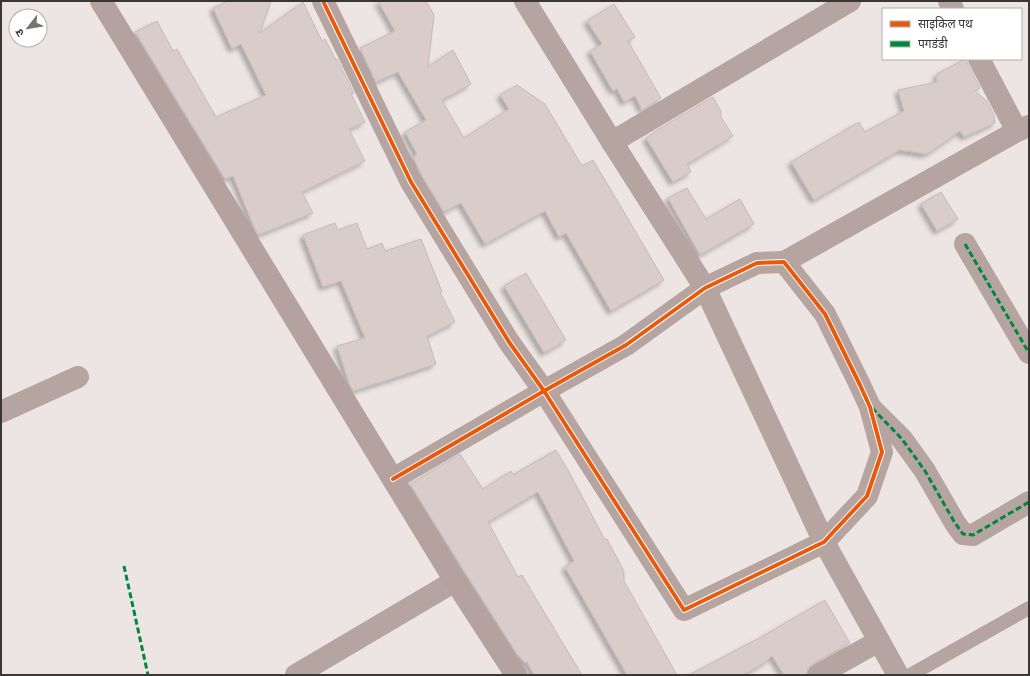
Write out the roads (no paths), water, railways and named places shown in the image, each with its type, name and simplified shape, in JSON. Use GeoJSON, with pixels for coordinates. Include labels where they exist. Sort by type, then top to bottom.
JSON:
{"type":"FeatureCollection","features":[{"type":"Feature","properties":{"kind":"main road"},"geometry":{"type":"LineString","coordinates":[[101,1],[455,581],[516,675]]}},
{"type":"Feature","properties":{"kind":"street"},"geometry":{"type":"LineString","coordinates":[[323,1],[411,182],[509,342],[544,391],[684,610],[824,542],[867,496],[882,452],[870,407],[825,314],[784,262]]}},
{"type":"Feature","properties":{"kind":"street"},"geometry":{"type":"LineString","coordinates":[[525,1],[612,142],[705,288],[824,542],[898,675]]}},
{"type":"Feature","properties":{"kind":"street"},"geometry":{"type":"LineString","coordinates":[[612,142],[850,1]]}},
{"type":"Feature","properties":{"kind":"street"},"geometry":{"type":"LineString","coordinates":[[393,479],[626,345],[705,288],[757,263],[784,262],[1023,128],[980,60]]}},
{"type":"Feature","properties":{"kind":"street"},"geometry":{"type":"LineString","coordinates":[[966,244],[1029,353]]}},
{"type":"Feature","properties":{"kind":"street"},"geometry":{"type":"LineString","coordinates":[[1,412],[78,377]]}},
{"type":"Feature","properties":{"kind":"street"},"geometry":{"type":"LineString","coordinates":[[870,407],[902,439],[925,472],[963,534],[973,535],[984,530],[1029,502]]}},
{"type":"Feature","properties":{"kind":"street"},"geometry":{"type":"LineString","coordinates":[[296,675],[455,581]]}},
{"type":"Feature","properties":{"kind":"street"},"geometry":{"type":"LineString","coordinates":[[818,675],[879,641]]}},
{"type":"Feature","properties":{"kind":"lane"},"geometry":{"type":"LineString","coordinates":[[910,675],[1029,608]]}}]}
